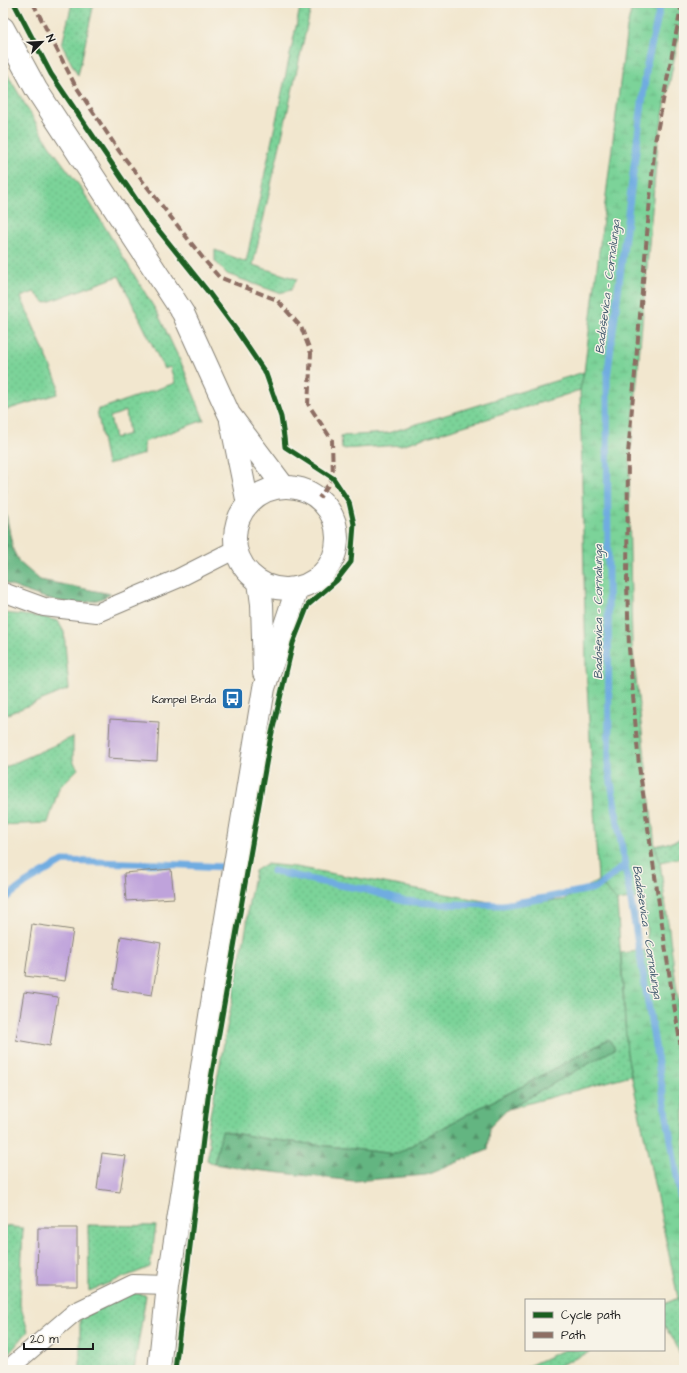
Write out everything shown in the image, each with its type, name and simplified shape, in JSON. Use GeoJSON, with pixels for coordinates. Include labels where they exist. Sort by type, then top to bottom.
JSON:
{"type":"FeatureCollection","features":[{"type":"Feature","properties":{"kind":"street"},"geometry":{"type":"LineString","coordinates":[[3,28],[36,90],[183,313],[229,414],[284,487]]}},
{"type":"Feature","properties":{"kind":"street"},"geometry":{"type":"LineString","coordinates":[[229,414],[248,504]]}},
{"type":"Feature","properties":{"kind":"street"},"geometry":{"type":"LineString","coordinates":[[284,487],[298,488],[318,498],[324,503],[333,517],[337,533],[336,549],[330,565],[319,577],[297,589],[285,590],[271,588],[259,582],[243,566],[236,550],[235,534],[238,519],[248,504],[257,496],[270,489],[284,487]]}},
{"type":"Feature","properties":{"kind":"street"},"geometry":{"type":"LineString","coordinates":[[3,592],[44,607],[97,612],[177,579],[236,550]]}},
{"type":"Feature","properties":{"kind":"street"},"geometry":{"type":"LineString","coordinates":[[259,582],[262,604],[264,688]]}},
{"type":"Feature","properties":{"kind":"street"},"geometry":{"type":"LineString","coordinates":[[159,1370],[168,1285],[213,996],[264,688],[297,589]]}},
{"type":"Feature","properties":{"kind":"street"},"geometry":{"type":"LineString","coordinates":[[7,1370],[75,1312],[133,1284],[168,1285]]}},
{"type":"Feature","properties":{"kind":"green space"},"geometry":{"type":"Polygon","coordinates":[[[72,3],[94,3],[78,76],[62,45],[72,3]]]}},
{"type":"Feature","properties":{"kind":"green space"},"geometry":{"type":"Polygon","coordinates":[[[301,3],[312,3],[253,265],[297,279],[291,290],[279,293],[227,274],[215,261],[215,250],[246,262],[301,3]]]}},
{"type":"Feature","properties":{"kind":"green space"},"geometry":{"type":"Polygon","coordinates":[[[633,3],[684,3],[684,10],[658,141],[630,461],[629,508],[632,644],[655,846],[660,862],[684,1044],[684,1314],[678,1298],[627,1054],[621,953],[648,950],[644,897],[617,901],[598,881],[586,667],[580,390],[584,372],[627,27],[633,3]]]}},
{"type":"Feature","properties":{"kind":"green space"},"geometry":{"type":"Polygon","coordinates":[[[3,67],[49,145],[81,188],[158,314],[183,367],[204,420],[144,442],[144,454],[107,465],[97,410],[175,383],[170,367],[164,369],[119,276],[45,303],[34,292],[21,297],[58,384],[57,394],[3,411],[3,67]],[[126,411],[110,417],[115,438],[129,434],[126,411]]]}},
{"type":"Feature","properties":{"kind":"green space"},"geometry":{"type":"Polygon","coordinates":[[[584,372],[580,390],[556,398],[401,445],[342,449],[341,436],[388,433],[584,372]]]}},
{"type":"Feature","properties":{"kind":"green space"},"geometry":{"type":"Polygon","coordinates":[[[3,465],[6,479],[5,508],[13,550],[19,562],[40,580],[111,594],[98,600],[85,603],[71,603],[30,593],[4,583],[3,465]]]}},
{"type":"Feature","properties":{"kind":"green space"},"geometry":{"type":"Polygon","coordinates":[[[3,613],[42,617],[58,621],[64,632],[69,689],[3,716],[3,613]]]}},
{"type":"Feature","properties":{"kind":"green space"},"geometry":{"type":"Polygon","coordinates":[[[73,737],[73,761],[78,769],[59,788],[48,823],[3,825],[3,768],[73,737]]]}},
{"type":"Feature","properties":{"kind":"green space"},"geometry":{"type":"Polygon","coordinates":[[[684,839],[684,857],[660,862],[655,846],[684,839]]]}},
{"type":"Feature","properties":{"kind":"green space"},"geometry":{"type":"Polygon","coordinates":[[[266,864],[296,867],[495,903],[563,900],[598,881],[617,901],[627,1054],[631,1075],[508,1109],[614,1049],[609,1039],[396,1154],[267,1139],[223,1131],[214,1164],[207,1160],[210,1145],[207,1131],[247,924],[248,907],[255,871],[266,864]]]}},
{"type":"Feature","properties":{"kind":"green space"},"geometry":{"type":"Polygon","coordinates":[[[609,1039],[615,1049],[508,1109],[490,1127],[488,1150],[426,1175],[354,1181],[214,1164],[222,1131],[267,1139],[396,1154],[609,1039]]]}},
{"type":"Feature","properties":{"kind":"green space"},"geometry":{"type":"Polygon","coordinates":[[[88,1225],[156,1226],[150,1267],[89,1291],[88,1225]]]}},
{"type":"Feature","properties":{"kind":"green space"},"geometry":{"type":"Polygon","coordinates":[[[3,1226],[23,1228],[20,1304],[28,1331],[3,1361],[3,1226]]]}},
{"type":"Feature","properties":{"kind":"green space"},"geometry":{"type":"Polygon","coordinates":[[[133,1293],[146,1295],[134,1370],[80,1370],[80,1318],[133,1293]]]}},
{"type":"Feature","properties":{"kind":"green space"},"geometry":{"type":"Polygon","coordinates":[[[678,1298],[684,1314],[684,1366],[675,1342],[665,1327],[665,1304],[678,1298]]]}},
{"type":"Feature","properties":{"kind":"green space"},"geometry":{"type":"Polygon","coordinates":[[[562,1351],[592,1351],[549,1370],[519,1370],[562,1351]]]}},
{"type":"Feature","properties":{"kind":"building"},"geometry":{"type":"Polygon","coordinates":[[[110,719],[159,722],[157,761],[108,758],[110,719]]]}},
{"type":"Feature","properties":{"kind":"building"},"geometry":{"type":"Polygon","coordinates":[[[171,869],[174,898],[126,901],[124,873],[171,869]]]}},
{"type":"Feature","properties":{"kind":"building"},"geometry":{"type":"Polygon","coordinates":[[[32,924],[73,930],[65,981],[25,976],[32,924]]]}},
{"type":"Feature","properties":{"kind":"building"},"geometry":{"type":"Polygon","coordinates":[[[121,936],[161,943],[152,995],[113,989],[121,936]]]}},
{"type":"Feature","properties":{"kind":"building"},"geometry":{"type":"Polygon","coordinates":[[[24,992],[58,997],[50,1046],[16,1040],[24,992]]]}},
{"type":"Feature","properties":{"kind":"building"},"geometry":{"type":"Polygon","coordinates":[[[102,1153],[126,1156],[120,1192],[97,1189],[102,1153]]]}},
{"type":"Feature","properties":{"kind":"building"},"geometry":{"type":"Polygon","coordinates":[[[38,1228],[77,1228],[77,1286],[37,1286],[38,1228]]]}},
{"type":"Feature","properties":{"kind":"waterway","name":"Badaševica - Cornalunga"},"geometry":{"type":"LineString","coordinates":[[661,3],[647,64],[607,378],[609,770],[684,1218]]}},
{"type":"Feature","properties":{"kind":"waterway"},"geometry":{"type":"LineString","coordinates":[[3,900],[26,883],[63,861],[225,867]]}},
{"type":"Feature","properties":{"kind":"waterway"},"geometry":{"type":"LineString","coordinates":[[273,871],[363,889],[403,901],[442,904],[503,905],[596,888],[625,865]]}},
{"type":"Feature","properties":{"kind":"marked path"},"geometry":{"type":"LineString","coordinates":[[33,3],[75,85],[119,151],[206,262],[219,277],[277,300],[301,327],[311,353],[308,404],[332,440],[333,478],[319,498]]}},
{"type":"Feature","properties":{"kind":"marked path"},"geometry":{"type":"LineString","coordinates":[[682,3],[655,142],[628,454],[627,582],[629,648],[639,766],[684,1066]]}},
{"type":"Feature","properties":{"kind":"cycle path"},"geometry":{"type":"LineString","coordinates":[[14,3],[51,74],[148,217],[209,293],[266,374],[281,417],[285,447],[333,478],[349,502],[354,524],[351,562],[337,580],[308,605],[293,643],[270,741],[209,1090],[175,1370]]}},
{"type":"Feature","properties":{"kind":"place","name":"Kampel Brda"},"geometry":{"type":"Point","coordinates":[232,699]}}]}
